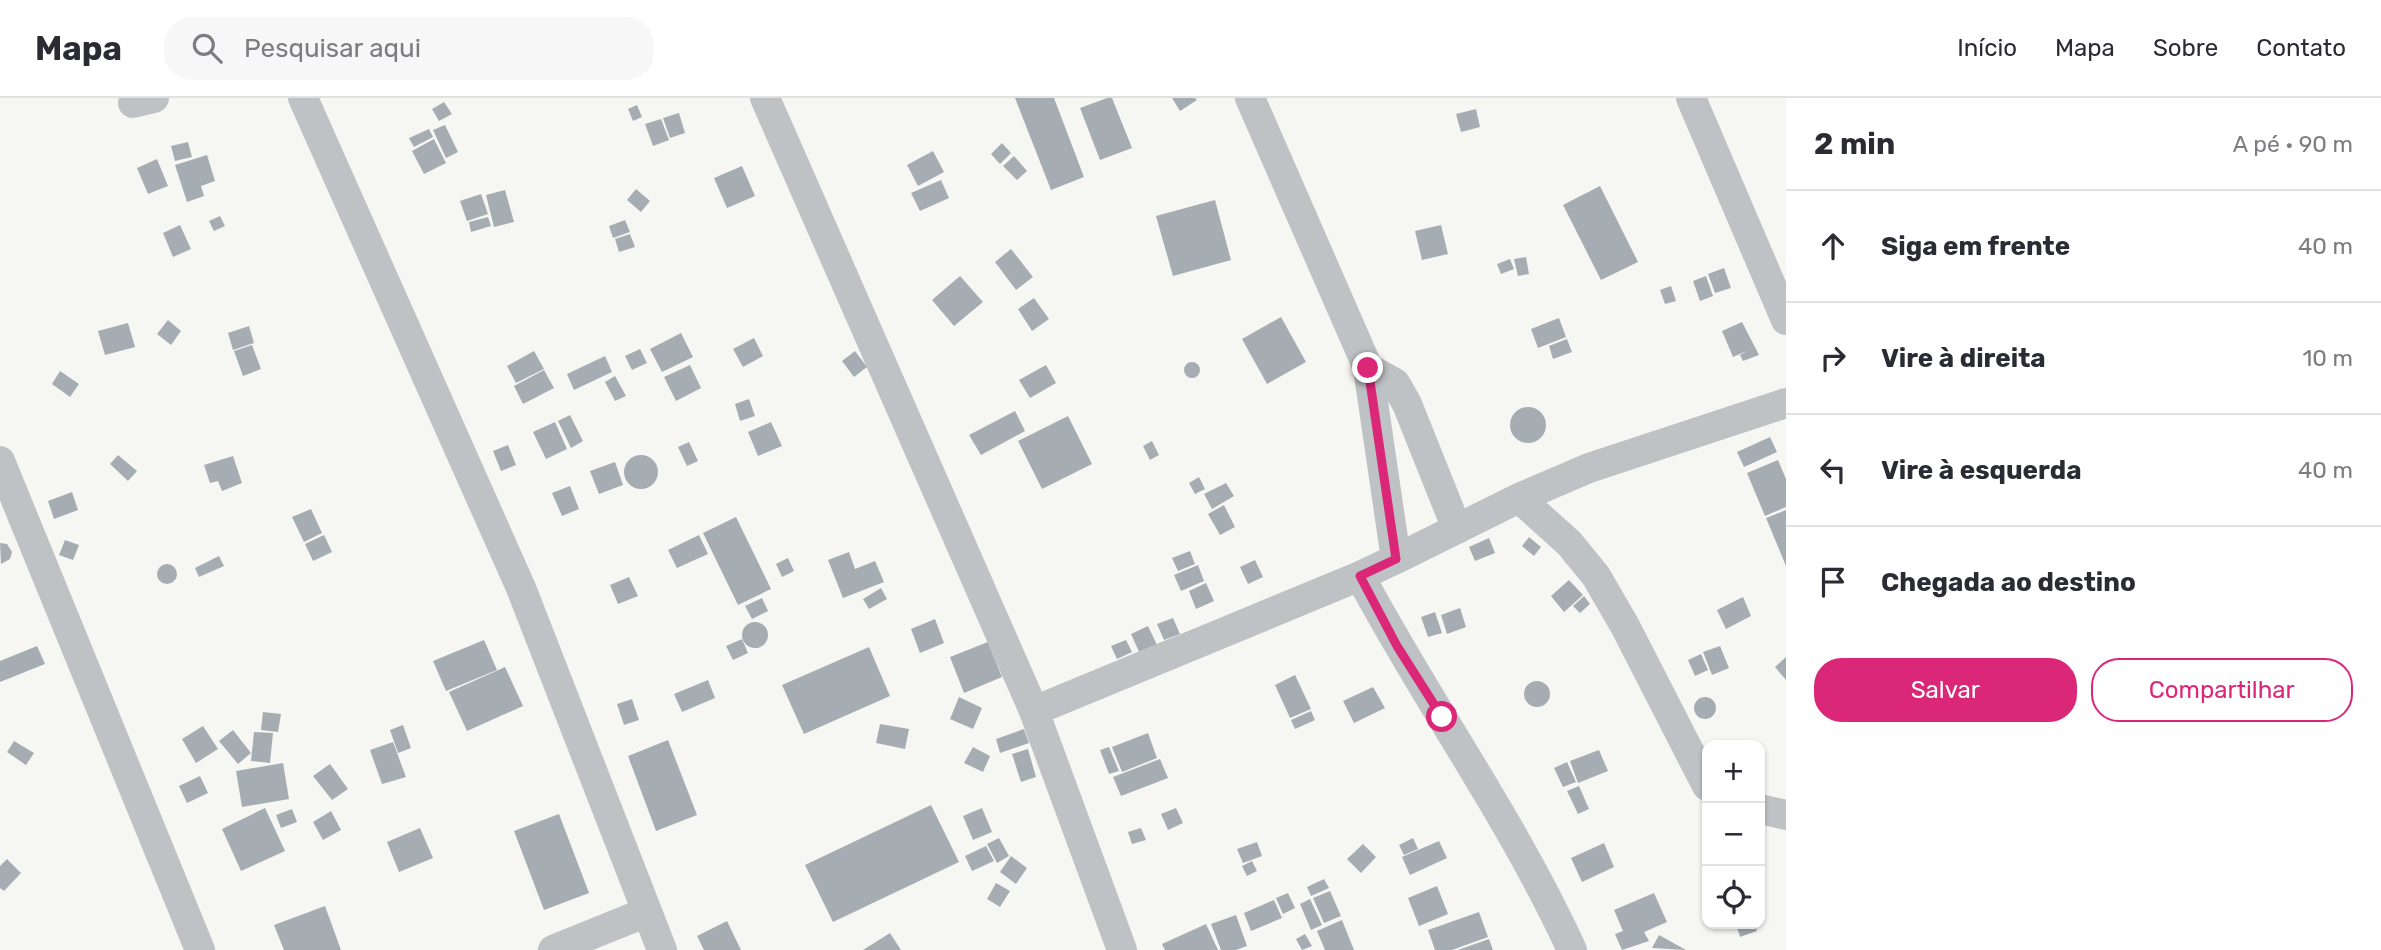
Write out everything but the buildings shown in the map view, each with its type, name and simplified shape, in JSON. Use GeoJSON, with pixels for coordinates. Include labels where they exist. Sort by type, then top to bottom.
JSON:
{"type":"FeatureCollection","features":[{"type":"Feature","properties":{"kind":"street"},"geometry":{"type":"LineString","coordinates":[[303,98],[521,588],[662,950]]}},
{"type":"Feature","properties":{"kind":"street"},"geometry":{"type":"LineString","coordinates":[[765,98],[1034,711],[1122,950]]}},
{"type":"Feature","properties":{"kind":"street"},"geometry":{"type":"LineString","coordinates":[[1250,98],[1368,368],[1396,559]]}},
{"type":"Feature","properties":{"kind":"street"},"geometry":{"type":"LineString","coordinates":[[1691,98],[1786,320]]}},
{"type":"Feature","properties":{"kind":"street"},"geometry":{"type":"LineString","coordinates":[[1368,368],[1395,383],[1407,404],[1457,529]]}},
{"type":"Feature","properties":{"kind":"street"},"geometry":{"type":"LineString","coordinates":[[1034,711],[1360,576],[1519,498],[1589,468],[1786,403]]}},
{"type":"Feature","properties":{"kind":"street"},"geometry":{"type":"LineString","coordinates":[[0,461],[201,950]]}},
{"type":"Feature","properties":{"kind":"street"},"geometry":{"type":"LineString","coordinates":[[1519,498],[1569,543],[1595,576],[1625,626],[1702,776]]}},
{"type":"Feature","properties":{"kind":"street"},"geometry":{"type":"LineString","coordinates":[[1360,576],[1397,646],[1508,823],[1541,883],[1572,950]]}},
{"type":"Feature","properties":{"kind":"street"},"geometry":{"type":"LineString","coordinates":[[1765,811],[1786,815]]}},
{"type":"Feature","properties":{"kind":"street"},"geometry":{"type":"LineString","coordinates":[[552,950],[647,912]]}},
{"type":"Feature","properties":{"kind":"route"},"geometry":{"type":"LineString","coordinates":[[1368,368],[1396,559],[1360,576],[1397,646],[1442,717]]}}]}
